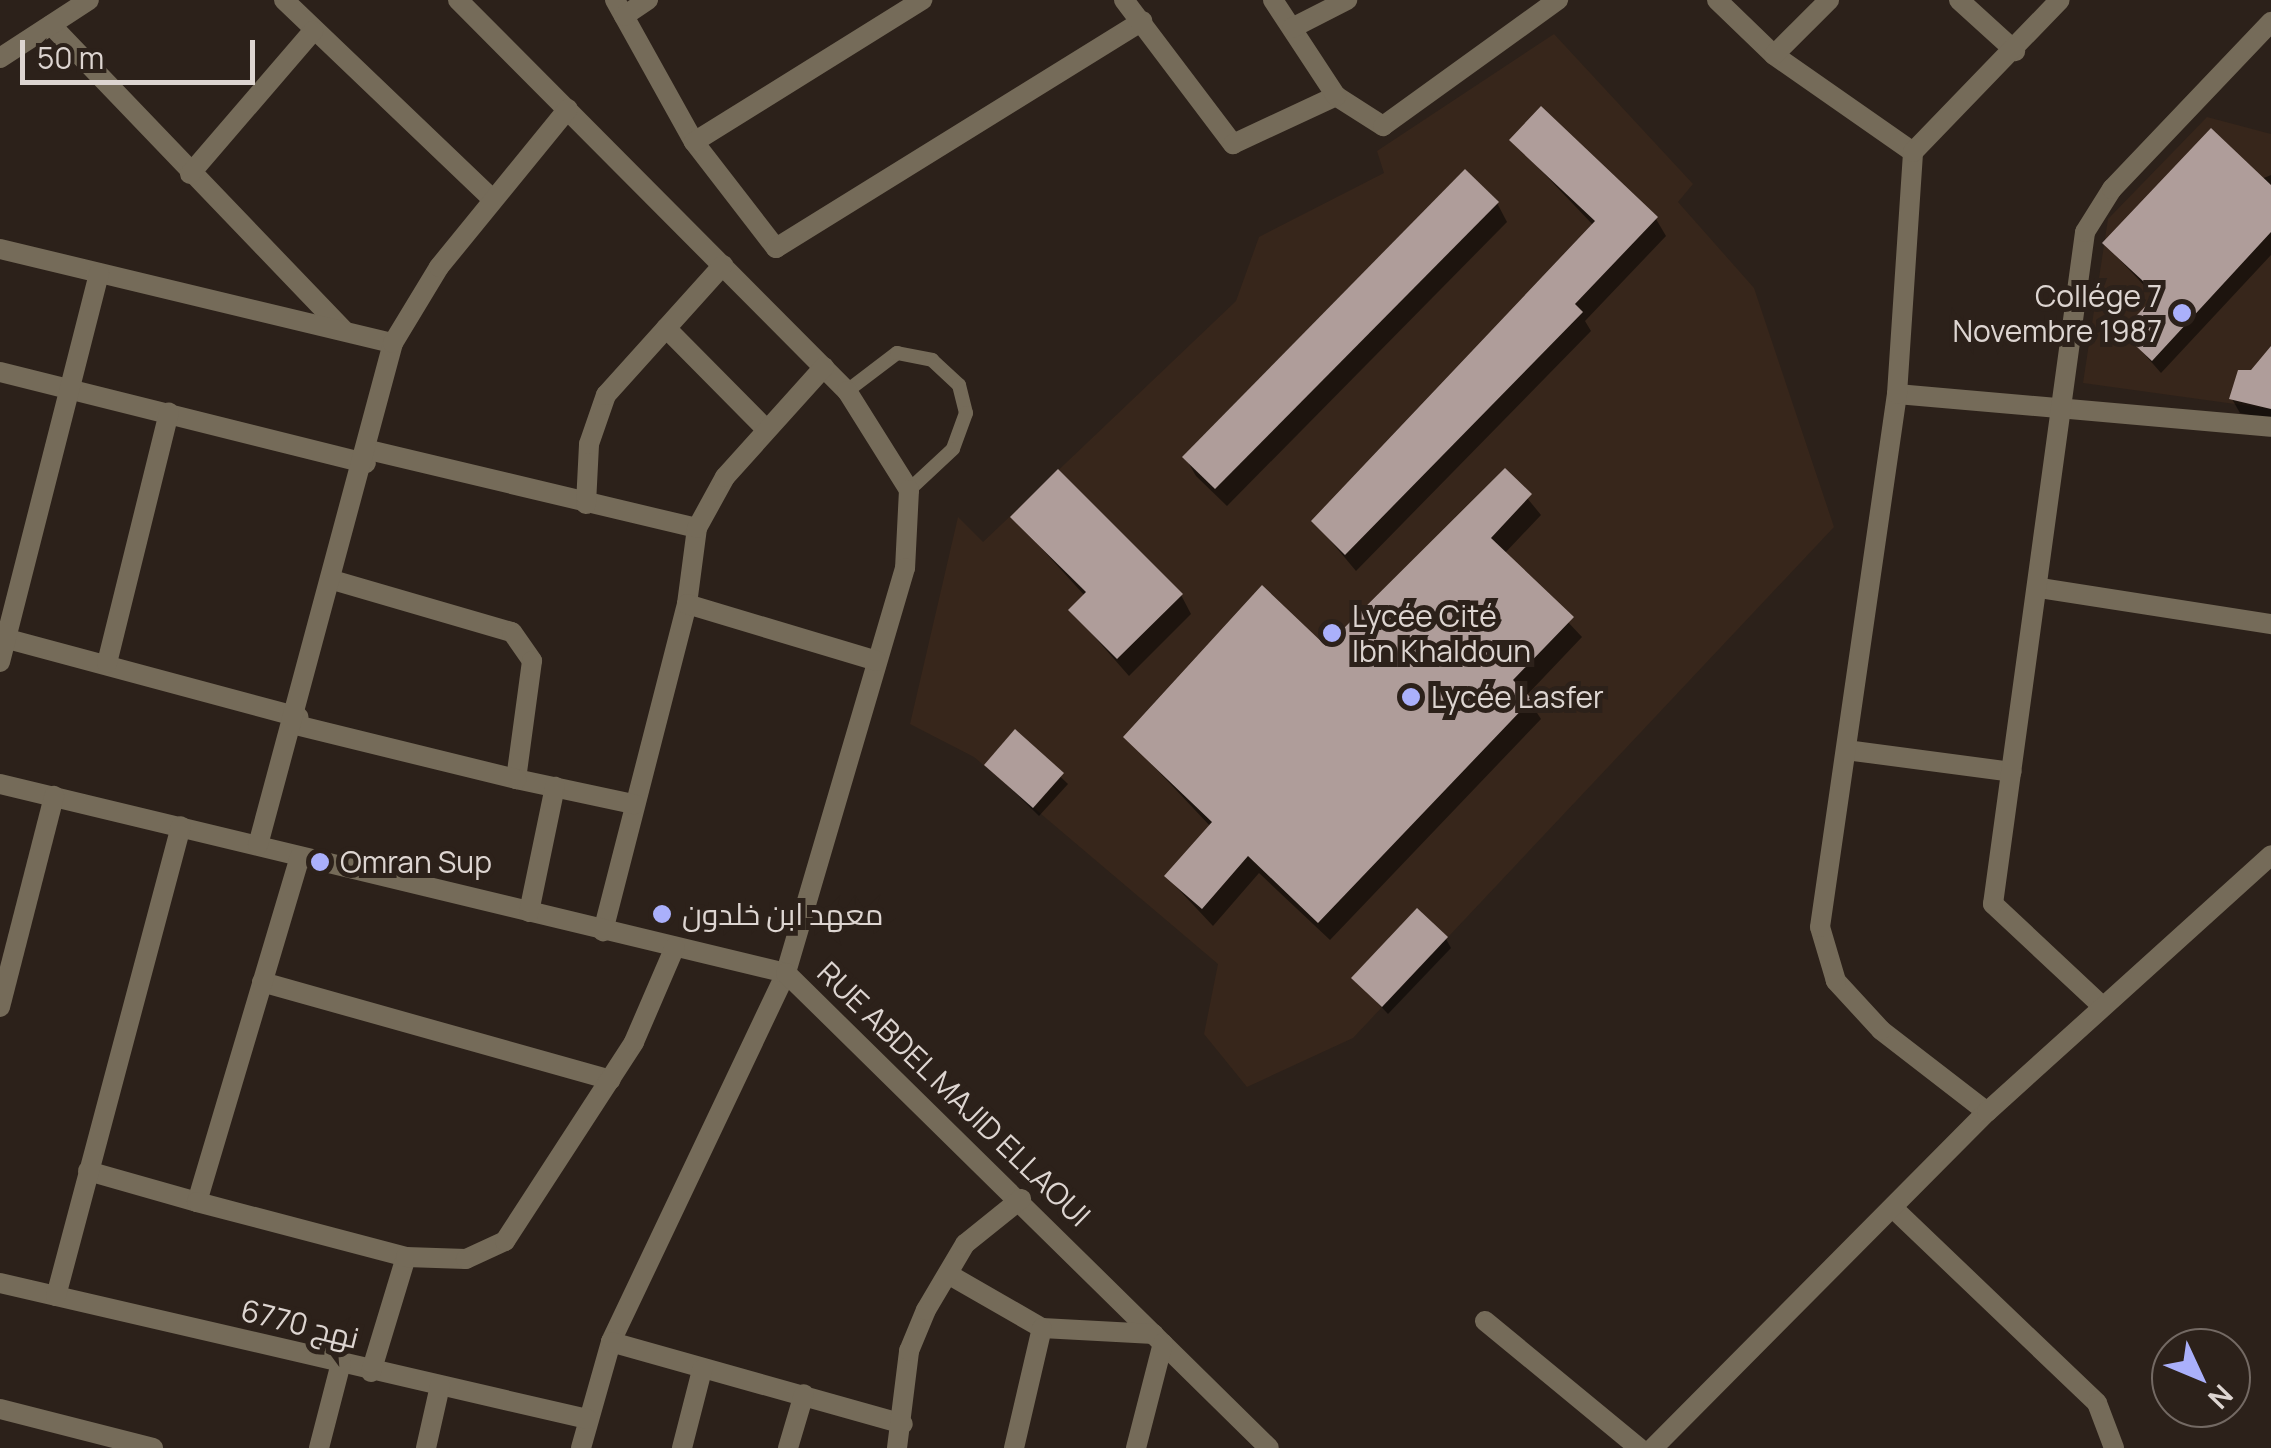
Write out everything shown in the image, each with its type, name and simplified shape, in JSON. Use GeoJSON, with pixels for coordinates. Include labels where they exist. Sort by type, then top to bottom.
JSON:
{"type":"FeatureCollection","features":[{"type":"Feature","properties":{"kind":"street"},"geometry":{"type":"LineString","coordinates":[[0,58],[89,0]]}},
{"type":"Feature","properties":{"kind":"street"},"geometry":{"type":"LineString","coordinates":[[284,0],[492,199]]}},
{"type":"Feature","properties":{"kind":"street"},"geometry":{"type":"LineString","coordinates":[[458,0],[847,390],[910,490],[905,568],[786,973],[611,1342],[581,1448]]}},
{"type":"Feature","properties":{"kind":"street"},"geometry":{"type":"LineString","coordinates":[[648,0],[620,8],[694,142],[762,241],[790,245],[1142,21]]}},
{"type":"Feature","properties":{"kind":"street"},"geometry":{"type":"LineString","coordinates":[[694,142],[922,0]]}},
{"type":"Feature","properties":{"kind":"street"},"geometry":{"type":"LineString","coordinates":[[1124,0],[1233,144],[1336,96]]}},
{"type":"Feature","properties":{"kind":"street"},"geometry":{"type":"LineString","coordinates":[[1273,0],[1336,96],[1384,126],[1558,0]]}},
{"type":"Feature","properties":{"kind":"street"},"geometry":{"type":"LineString","coordinates":[[1292,28],[1347,0]]}},
{"type":"Feature","properties":{"kind":"street"},"geometry":{"type":"LineString","coordinates":[[1717,0],[1774,55],[1913,152]]}},
{"type":"Feature","properties":{"kind":"street"},"geometry":{"type":"LineString","coordinates":[[1774,55],[1828,0]]}},
{"type":"Feature","properties":{"kind":"street"},"geometry":{"type":"LineString","coordinates":[[1959,0],[2014,51]]}},
{"type":"Feature","properties":{"kind":"street"},"geometry":{"type":"LineString","coordinates":[[1988,1112],[1881,1030],[1836,982],[1823,949],[1846,750],[1896,394],[1913,152],[2060,0]]}},
{"type":"Feature","properties":{"kind":"street"},"geometry":{"type":"LineString","coordinates":[[2101,1005],[1992,904],[2093,210],[2271,22]]}},
{"type":"Feature","properties":{"kind":"street"},"geometry":{"type":"LineString","coordinates":[[52,25],[190,174],[344,331]]}},
{"type":"Feature","properties":{"kind":"street"},"geometry":{"type":"LineString","coordinates":[[190,174],[313,31]]}},
{"type":"Feature","properties":{"kind":"street"},"geometry":{"type":"LineString","coordinates":[[258,845],[336,581],[393,342],[492,199],[568,108]]}},
{"type":"Feature","properties":{"kind":"street"},"geometry":{"type":"LineString","coordinates":[[0,249],[393,342]]}},
{"type":"Feature","properties":{"kind":"street"},"geometry":{"type":"LineString","coordinates":[[586,504],[588,444],[606,394],[723,265]]}},
{"type":"Feature","properties":{"kind":"street"},"geometry":{"type":"LineString","coordinates":[[0,662],[3,638],[99,273]]}},
{"type":"Feature","properties":{"kind":"street"},"geometry":{"type":"LineString","coordinates":[[666,328],[766,428]]}},
{"type":"Feature","properties":{"kind":"street"},"geometry":{"type":"LineString","coordinates":[[603,931],[687,604],[698,528],[766,428],[824,367]]}},
{"type":"Feature","properties":{"kind":"street"},"geometry":{"type":"LineString","coordinates":[[0,372],[169,413],[698,528]]}},
{"type":"Feature","properties":{"kind":"street"},"geometry":{"type":"LineString","coordinates":[[1896,394],[2064,404],[2271,427]]}},
{"type":"Feature","properties":{"kind":"street"},"geometry":{"type":"LineString","coordinates":[[107,663],[169,413]]}},
{"type":"Feature","properties":{"kind":"street"},"geometry":{"type":"LineString","coordinates":[[336,581],[527,644],[516,779]]}},
{"type":"Feature","properties":{"kind":"street"},"geometry":{"type":"LineString","coordinates":[[2040,588],[2271,624]]}},
{"type":"Feature","properties":{"kind":"street"},"geometry":{"type":"LineString","coordinates":[[687,604],[878,661]]}},
{"type":"Feature","properties":{"kind":"street"},"geometry":{"type":"LineString","coordinates":[[3,638],[107,663],[297,721],[516,779],[634,804]]}},
{"type":"Feature","properties":{"kind":"street"},"geometry":{"type":"LineString","coordinates":[[1846,750],[2012,772]]}},
{"type":"Feature","properties":{"kind":"street","name":"RUE ABDEL MAJID ELLAOUI"},"geometry":{"type":"LineString","coordinates":[[0,784],[786,973],[1021,1199],[1159,1339],[1251,1440],[1269,1448]]}},
{"type":"Feature","properties":{"kind":"street"},"geometry":{"type":"LineString","coordinates":[[530,912],[555,787]]}},
{"type":"Feature","properties":{"kind":"street"},"geometry":{"type":"LineString","coordinates":[[0,1007],[54,796]]}},
{"type":"Feature","properties":{"kind":"street"},"geometry":{"type":"LineString","coordinates":[[56,1296],[181,826]]}},
{"type":"Feature","properties":{"kind":"street"},"geometry":{"type":"LineString","coordinates":[[1653,1448],[1988,1112],[2101,1005],[2271,855]]}},
{"type":"Feature","properties":{"kind":"street"},"geometry":{"type":"LineString","coordinates":[[198,1202],[300,857]]}},
{"type":"Feature","properties":{"kind":"street"},"geometry":{"type":"LineString","coordinates":[[88,1172],[406,1258],[466,1259],[505,1241],[610,1080],[675,947]]}},
{"type":"Feature","properties":{"kind":"street"},"geometry":{"type":"LineString","coordinates":[[262,982],[610,1080]]}},
{"type":"Feature","properties":{"kind":"street"},"geometry":{"type":"LineString","coordinates":[[898,1448],[909,1351],[965,1244],[1021,1199]]}},
{"type":"Feature","properties":{"kind":"street"},"geometry":{"type":"LineString","coordinates":[[1893,1208],[2097,1402],[2114,1448]]}},
{"type":"Feature","properties":{"kind":"street"},"geometry":{"type":"LineString","coordinates":[[371,1372],[406,1258]]}},
{"type":"Feature","properties":{"kind":"street"},"geometry":{"type":"LineString","coordinates":[[948,1274],[1042,1328],[1159,1339],[1136,1448]]}},
{"type":"Feature","properties":{"kind":"street","name":"نهج 6770"},"geometry":{"type":"LineString","coordinates":[[0,1283],[587,1420]]}},
{"type":"Feature","properties":{"kind":"street"},"geometry":{"type":"LineString","coordinates":[[1485,1322],[1639,1448]]}},
{"type":"Feature","properties":{"kind":"street"},"geometry":{"type":"LineString","coordinates":[[1014,1448],[1042,1328]]}},
{"type":"Feature","properties":{"kind":"street"},"geometry":{"type":"LineString","coordinates":[[611,1342],[903,1424]]}},
{"type":"Feature","properties":{"kind":"street"},"geometry":{"type":"LineString","coordinates":[[319,1448],[341,1364]]}},
{"type":"Feature","properties":{"kind":"street"},"geometry":{"type":"LineString","coordinates":[[682,1448],[702,1370]]}},
{"type":"Feature","properties":{"kind":"street"},"geometry":{"type":"LineString","coordinates":[[426,1448],[440,1386]]}},
{"type":"Feature","properties":{"kind":"street"},"geometry":{"type":"LineString","coordinates":[[788,1448],[804,1394]]}},
{"type":"Feature","properties":{"kind":"street"},"geometry":{"type":"LineString","coordinates":[[0,1408],[153,1448]]}},
{"type":"Feature","properties":{"kind":"lane"},"geometry":{"type":"LineString","coordinates":[[847,390],[897,353],[932,360],[959,385],[966,413],[954,449],[910,490]]}},
{"type":"Feature","properties":{"kind":"shaded area","name":"Lycée Cité Ibn Khaldoun"},"geometry":{"type":"Polygon","coordinates":[[[1554,34],[1693,184],[1678,202],[1754,288],[1834,527],[1353,1038],[1247,1087],[1204,1034],[1218,964],[974,757],[910,724],[958,517],[983,542],[1236,301],[1259,237],[1384,173],[1377,151],[1554,34]]]}},
{"type":"Feature","properties":{"kind":"shaded area","name":"Collége 7 Novembre 1987"},"geometry":{"type":"Polygon","coordinates":[[[2207,117],[2271,134],[2271,409],[2083,383],[2108,219],[2207,117]]]}},
{"type":"Feature","properties":{"kind":"building"},"geometry":{"type":"Polygon","coordinates":[[[1541,106],[1658,217],[1575,304],[1583,312],[1345,555],[1311,521],[1595,221],[1509,140],[1541,106]]]}},
{"type":"Feature","properties":{"kind":"building"},"geometry":{"type":"Polygon","coordinates":[[[2211,128],[2271,185],[2271,232],[2152,361],[2121,332],[2157,294],[2102,243],[2211,128]]]}},
{"type":"Feature","properties":{"kind":"building"},"geometry":{"type":"Polygon","coordinates":[[[1465,169],[1499,202],[1215,489],[1182,457],[1465,169]]]}},
{"type":"Feature","properties":{"kind":"building"},"geometry":{"type":"Polygon","coordinates":[[[2271,346],[2271,409],[2229,399],[2238,370],[2251,370],[2271,346]]]}},
{"type":"Feature","properties":{"kind":"building","name":"Lycée Lasfer"},"geometry":{"type":"Polygon","coordinates":[[[1505,468],[1532,494],[1491,538],[1574,617],[1513,680],[1532,699],[1318,923],[1248,856],[1202,909],[1164,876],[1212,822],[1123,737],[1262,585],[1326,646],[1505,468]]]}},
{"type":"Feature","properties":{"kind":"building"},"geometry":{"type":"Polygon","coordinates":[[[1058,469],[1183,594],[1117,659],[1068,610],[1086,592],[1010,517],[1058,469]]]}},
{"type":"Feature","properties":{"kind":"building"},"geometry":{"type":"Polygon","coordinates":[[[1015,729],[1064,773],[1033,808],[984,765],[1015,729]]]}},
{"type":"Feature","properties":{"kind":"building"},"geometry":{"type":"Polygon","coordinates":[[[1417,908],[1448,937],[1382,1007],[1351,978],[1417,908]]]}},
{"type":"Feature","properties":{"kind":"place","name":"Collége 7 Novembre 1987"},"geometry":{"type":"Point","coordinates":[2182,313]}},
{"type":"Feature","properties":{"kind":"place","name":"Lycée Cité Ibn Khaldoun"},"geometry":{"type":"Point","coordinates":[1332,633]}},
{"type":"Feature","properties":{"kind":"place","name":"Lycée Lasfer"},"geometry":{"type":"Point","coordinates":[1411,697]}},
{"type":"Feature","properties":{"kind":"place","name":"Omran Sup"},"geometry":{"type":"Point","coordinates":[320,862]}},
{"type":"Feature","properties":{"kind":"place","name":"معهد ابن خلدون"},"geometry":{"type":"Point","coordinates":[662,914]}}]}
